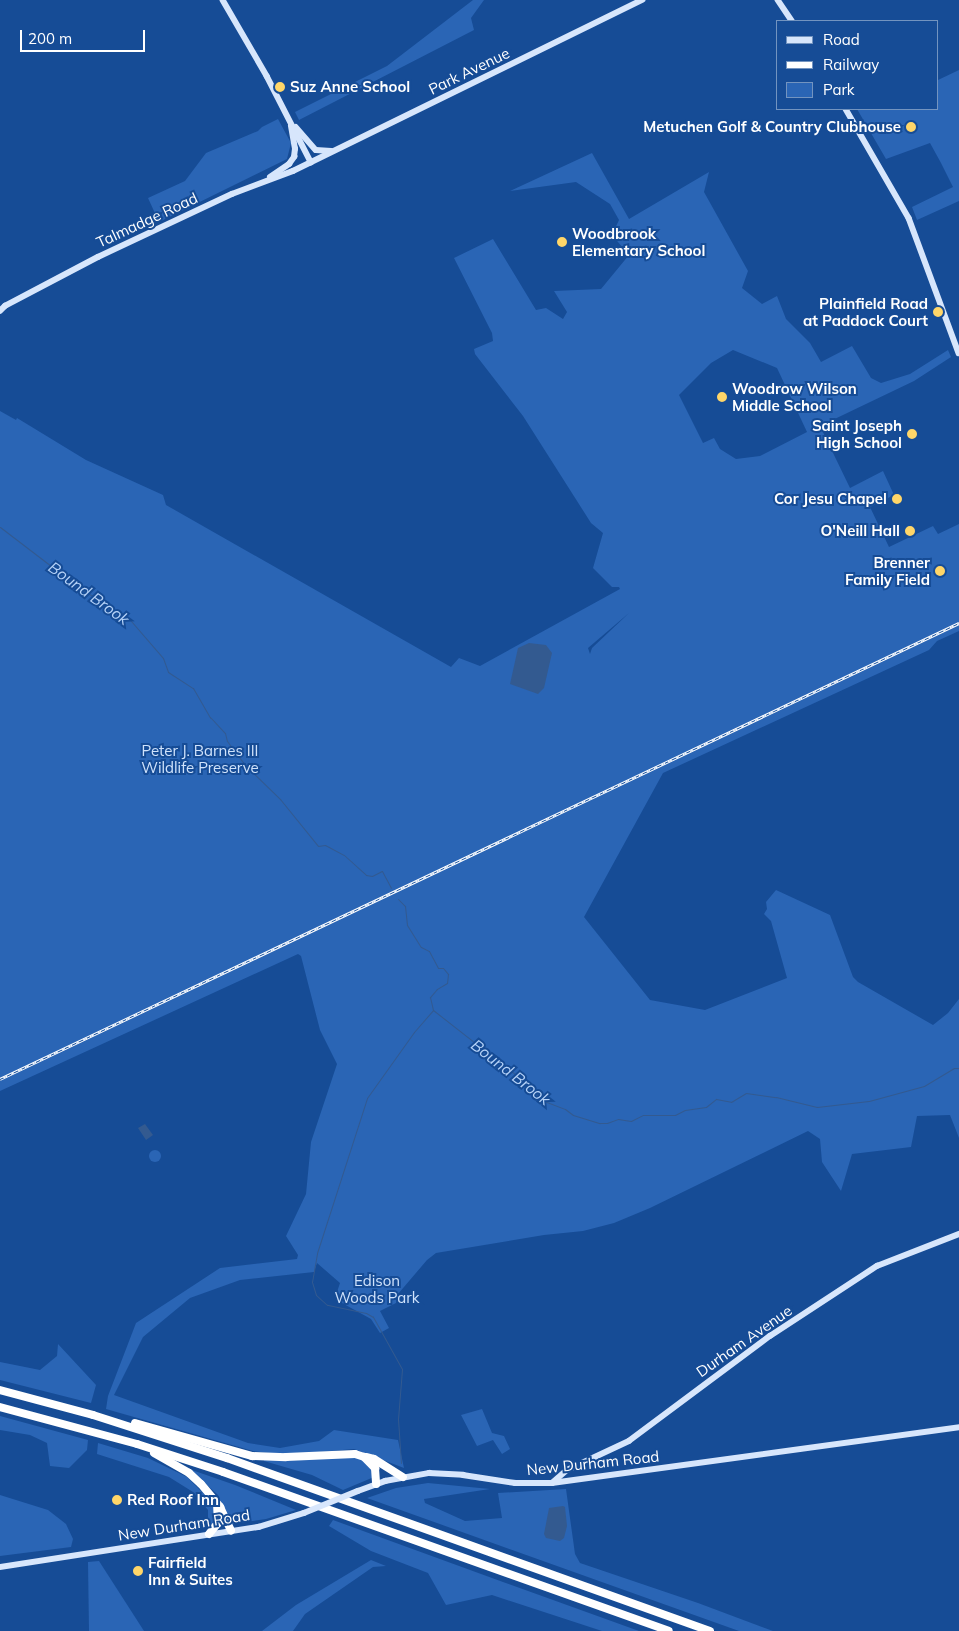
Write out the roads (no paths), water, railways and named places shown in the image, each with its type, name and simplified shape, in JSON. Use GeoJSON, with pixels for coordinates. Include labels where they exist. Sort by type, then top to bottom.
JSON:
{"type":"FeatureCollection","features":[{"type":"Feature","properties":{"kind":"highway"},"geometry":{"type":"LineString","coordinates":[[0,1390],[120,1423],[263,1470],[710,1631]]}},
{"type":"Feature","properties":{"kind":"highway"},"geometry":{"type":"LineString","coordinates":[[0,1407],[137,1444],[300,1498],[669,1631]]}},
{"type":"Feature","properties":{"kind":"highway"},"geometry":{"type":"LineString","coordinates":[[120,1423],[126,1420],[252,1456],[286,1457],[341,1454],[364,1457],[374,1459],[403,1476]]}},
{"type":"Feature","properties":{"kind":"highway"},"geometry":{"type":"LineString","coordinates":[[137,1444],[189,1474],[215,1500],[231,1531]]}},
{"type":"Feature","properties":{"kind":"highway"},"geometry":{"type":"LineString","coordinates":[[364,1457],[375,1468],[377,1475],[376,1484]]}},
{"type":"Feature","properties":{"kind":"highway"},"geometry":{"type":"LineString","coordinates":[[209,1534],[219,1520],[215,1500]]}},
{"type":"Feature","properties":{"kind":"street"},"geometry":{"type":"LineString","coordinates":[[223,0],[290,119],[311,162]]}},
{"type":"Feature","properties":{"kind":"street","name":"Park Avenue"},"geometry":{"type":"LineString","coordinates":[[311,162],[642,0]]}},
{"type":"Feature","properties":{"kind":"street"},"geometry":{"type":"LineString","coordinates":[[778,0],[791,20]]}},
{"type":"Feature","properties":{"kind":"street"},"geometry":{"type":"LineString","coordinates":[[847,110],[909,218],[959,353]]}},
{"type":"Feature","properties":{"kind":"street"},"geometry":{"type":"LineString","coordinates":[[290,119],[316,150],[335,150]]}},
{"type":"Feature","properties":{"kind":"street"},"geometry":{"type":"LineString","coordinates":[[264,182],[290,164],[294,157],[295,149],[290,119]]}},
{"type":"Feature","properties":{"kind":"street","name":"Talmadge Road"},"geometry":{"type":"LineString","coordinates":[[0,311],[5,306],[98,257],[232,194],[311,162]]}},
{"type":"Feature","properties":{"kind":"street","name":"Durham Avenue"},"geometry":{"type":"LineString","coordinates":[[552,1483],[567,1470],[629,1440],[770,1336],[877,1266],[959,1234]]}},
{"type":"Feature","properties":{"kind":"street","name":"New Durham Road"},"geometry":{"type":"LineString","coordinates":[[0,1567],[269,1524],[304,1513],[376,1484],[403,1476],[440,1473],[515,1483],[552,1483],[959,1427]]}},
{"type":"Feature","properties":{"kind":"waterway","name":"Bound Brook"},"geometry":{"type":"LineString","coordinates":[[0,527],[85,592],[103,601],[109,609],[125,614],[163,658],[168,672],[193,688],[210,717],[225,733],[227,741],[245,765],[280,799],[318,846],[325,845],[344,855],[366,875],[372,876],[382,871],[391,888]]}},
{"type":"Feature","properties":{"kind":"waterway","name":"Bound Brook"},"geometry":{"type":"LineString","coordinates":[[398,899],[405,906],[407,925],[421,947],[429,951],[438,968],[443,968],[448,974],[447,983],[437,989],[430,997],[433,1010],[524,1081],[544,1101],[565,1109],[573,1115],[600,1123],[607,1123],[618,1119],[631,1121],[643,1115],[675,1115],[685,1110],[706,1107],[716,1099],[731,1102],[746,1093],[776,1097],[817,1107],[869,1101],[924,1086],[954,1068],[959,1068]]}},
{"type":"Feature","properties":{"kind":"waterway"},"geometry":{"type":"LineString","coordinates":[[401,1463],[398,1419],[402,1369],[373,1317],[366,1313],[327,1305],[316,1295],[312,1282],[317,1253],[367,1098],[414,1032],[433,1010]]}},
{"type":"Feature","properties":{"kind":"railway"},"geometry":{"type":"LineString","coordinates":[[0,1079],[959,623]]}},
{"type":"Feature","properties":{"kind":"place","name":"Suz Anne School"},"geometry":{"type":"Point","coordinates":[280,87]}},
{"type":"Feature","properties":{"kind":"place","name":"Metuchen Golf & Country Clubhouse"},"geometry":{"type":"Point","coordinates":[911,127]}},
{"type":"Feature","properties":{"kind":"place","name":"Woodbrook Elementary School"},"geometry":{"type":"Point","coordinates":[562,242]}},
{"type":"Feature","properties":{"kind":"place","name":"Plainfield Road at Paddock Court"},"geometry":{"type":"Point","coordinates":[938,312]}},
{"type":"Feature","properties":{"kind":"place","name":"Woodrow Wilson Middle School"},"geometry":{"type":"Point","coordinates":[722,397]}},
{"type":"Feature","properties":{"kind":"place","name":"Saint Joseph High School"},"geometry":{"type":"Point","coordinates":[912,434]}},
{"type":"Feature","properties":{"kind":"place","name":"Cor Jesu Chapel"},"geometry":{"type":"Point","coordinates":[897,499]}},
{"type":"Feature","properties":{"kind":"place","name":"O'Neill Hall"},"geometry":{"type":"Point","coordinates":[910,531]}},
{"type":"Feature","properties":{"kind":"place","name":"Brenner Family Field"},"geometry":{"type":"Point","coordinates":[940,571]}},
{"type":"Feature","properties":{"kind":"place","name":"Red Roof Inn"},"geometry":{"type":"Point","coordinates":[117,1500]}},
{"type":"Feature","properties":{"kind":"place","name":"Fairfield Inn & Suites"},"geometry":{"type":"Point","coordinates":[138,1571]}},
{"type":"Feature","properties":{"kind":"park label","name":"Peter J. Barnes III Wildlife Preserve"},"geometry":{"type":"Point","coordinates":[200,758]}},
{"type":"Feature","properties":{"kind":"park label","name":"Edison Woods Park"},"geometry":{"type":"Point","coordinates":[377,1288]}}]}
